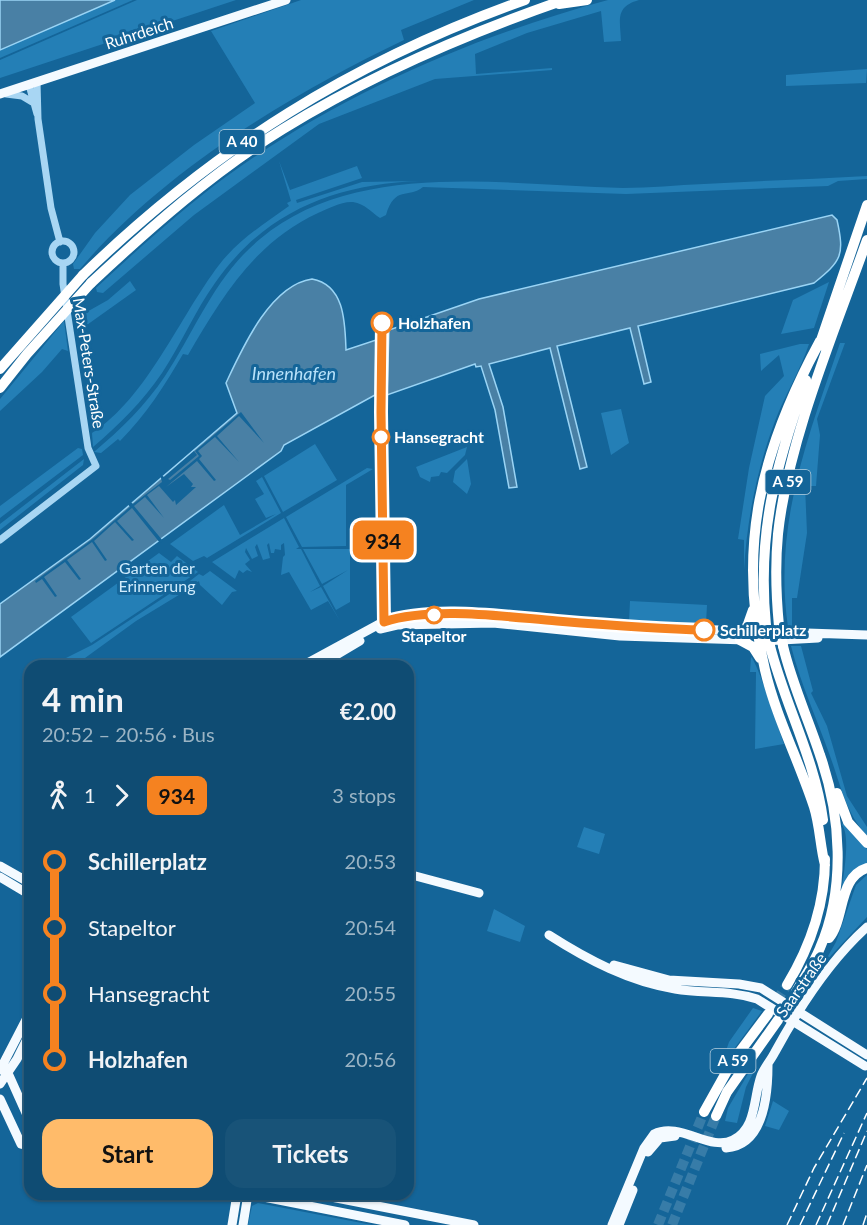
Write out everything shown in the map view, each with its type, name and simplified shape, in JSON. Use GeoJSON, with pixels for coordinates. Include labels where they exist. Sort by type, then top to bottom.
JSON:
{"type":"FeatureCollection","features":[{"type":"Feature","properties":{"kind":"highway","name":"A 40"},"geometry":{"type":"LineString","coordinates":[[0,369],[83,275],[169,196],[215,160],[275,119],[375,63],[456,27],[525,0]]}},
{"type":"Feature","properties":{"kind":"highway","name":"A 40"},"geometry":{"type":"LineString","coordinates":[[0,388],[91,283],[177,206],[281,130],[336,98],[429,51],[564,0]]}},
{"type":"Feature","properties":{"kind":"highway"},"geometry":{"type":"LineString","coordinates":[[550,5],[587,0]]}},
{"type":"Feature","properties":{"kind":"highway","name":"A 59"},"geometry":{"type":"LineString","coordinates":[[867,205],[826,342],[797,445],[780,519],[776,561],[779,626],[791,678],[820,754],[831,795],[837,848],[832,908],[820,948],[791,989],[815,926],[821,901],[825,865],[825,832],[819,791],[763,636],[763,575],[770,494],[826,342],[867,240]]}},
{"type":"Feature","properties":{"kind":"highway"},"geometry":{"type":"LineString","coordinates":[[825,865],[814,806],[765,669],[753,647],[739,635],[747,627],[753,606],[753,541],[764,475],[785,410],[826,342]]}},
{"type":"Feature","properties":{"kind":"highway"},"geometry":{"type":"LineString","coordinates":[[753,606],[763,636],[765,669]]}},
{"type":"Feature","properties":{"kind":"highway"},"geometry":{"type":"LineString","coordinates":[[820,754],[832,775],[845,817],[867,843]]}},
{"type":"Feature","properties":{"kind":"highway"},"geometry":{"type":"LineString","coordinates":[[820,948],[832,934],[851,882],[859,871],[867,868]]}},
{"type":"Feature","properties":{"kind":"highway","name":"A 59"},"geometry":{"type":"LineString","coordinates":[[704,1112],[732,1062],[773,1017],[727,1092],[716,1116]]}},
{"type":"Feature","properties":{"kind":"main road","name":"Ruhrdeich"},"geometry":{"type":"LineString","coordinates":[[2,94],[286,0]]}},
{"type":"Feature","properties":{"kind":"main road"},"geometry":{"type":"LineString","coordinates":[[314,660],[384,625],[493,623],[622,636],[867,635]]}},
{"type":"Feature","properties":{"kind":"main road"},"geometry":{"type":"LineString","coordinates":[[328,660],[384,625]]}},
{"type":"Feature","properties":{"kind":"main road"},"geometry":{"type":"LineString","coordinates":[[0,866],[24,880]]}},
{"type":"Feature","properties":{"kind":"main road"},"geometry":{"type":"LineString","coordinates":[[414,876],[478,896]]}},
{"type":"Feature","properties":{"kind":"main road"},"geometry":{"type":"LineString","coordinates":[[0,877],[24,891]]}},
{"type":"Feature","properties":{"kind":"main road","name":"Saarstraße"},"geometry":{"type":"LineString","coordinates":[[722,1146],[733,1147],[747,1141],[762,1111],[768,1065],[793,1022],[831,966],[867,927]]}},
{"type":"Feature","properties":{"kind":"main road"},"geometry":{"type":"LineString","coordinates":[[865,1066],[770,1006],[746,995],[676,990],[626,976],[549,935],[636,972],[669,980],[738,984],[760,988],[867,1056]]}},
{"type":"Feature","properties":{"kind":"main road"},"geometry":{"type":"LineString","coordinates":[[18,1095],[0,1084],[24,1026]]}},
{"type":"Feature","properties":{"kind":"main road"},"geometry":{"type":"LineString","coordinates":[[4,1072],[24,1042]]}},
{"type":"Feature","properties":{"kind":"main road"},"geometry":{"type":"LineString","coordinates":[[4,1072],[24,1108]]}},
{"type":"Feature","properties":{"kind":"main road"},"geometry":{"type":"LineString","coordinates":[[0,1099],[21,1144],[24,1145]]}},
{"type":"Feature","properties":{"kind":"main road"},"geometry":{"type":"LineString","coordinates":[[612,1225],[644,1148],[654,1134],[662,1131],[675,1131],[722,1146]]}},
{"type":"Feature","properties":{"kind":"main road"},"geometry":{"type":"LineString","coordinates":[[619,1225],[652,1145],[664,1137],[680,1137],[722,1146]]}},
{"type":"Feature","properties":{"kind":"main road"},"geometry":{"type":"LineString","coordinates":[[231,1225],[236,1200]]}},
{"type":"Feature","properties":{"kind":"main road"},"geometry":{"type":"LineString","coordinates":[[243,1225],[247,1200]]}},
{"type":"Feature","properties":{"kind":"main road"},"geometry":{"type":"LineString","coordinates":[[275,1200],[405,1225]]}},
{"type":"Feature","properties":{"kind":"main road"},"geometry":{"type":"LineString","coordinates":[[348,1200],[474,1225]]}},
{"type":"Feature","properties":{"kind":"street","name":"Max-Peters-Straße"},"geometry":{"type":"LineString","coordinates":[[33,83],[32,102],[38,116]]}},
{"type":"Feature","properties":{"kind":"street","name":"Max-Peters-Straße"},"geometry":{"type":"LineString","coordinates":[[33,83],[51,208],[60,242],[53,253],[56,260],[63,263],[69,261],[74,252],[69,243],[60,242]]}},
{"type":"Feature","properties":{"kind":"street"},"geometry":{"type":"LineString","coordinates":[[2,94],[22,96],[32,102]]}},
{"type":"Feature","properties":{"kind":"street","name":"Max-Peters-Straße"},"geometry":{"type":"LineString","coordinates":[[0,540],[96,466],[90,457],[87,441],[63,284],[63,263]]}},
{"type":"Feature","properties":{"kind":"green space"},"geometry":{"type":"Polygon","coordinates":[[[115,0],[133,0],[0,58],[0,50],[115,0]]]}},
{"type":"Feature","properties":{"kind":"green space"},"geometry":{"type":"Polygon","coordinates":[[[137,0],[236,0],[0,78],[0,60],[137,0]]]}},
{"type":"Feature","properties":{"kind":"green space"},"geometry":{"type":"Polygon","coordinates":[[[301,0],[474,0],[401,30],[404,40],[317,85],[230,138],[149,200],[80,269],[74,269],[73,264],[95,233],[130,195],[194,145],[255,103],[211,31],[301,0]]]}},
{"type":"Feature","properties":{"kind":"green space"},"geometry":{"type":"Polygon","coordinates":[[[608,0],[639,0],[622,10],[621,41],[604,42],[601,11],[527,33],[475,54],[476,74],[552,68],[552,70],[435,79],[319,124],[194,215],[103,293],[97,292],[96,288],[176,216],[210,189],[271,146],[316,119],[362,94],[458,50],[507,31],[608,0]]]}},
{"type":"Feature","properties":{"kind":"green space"},"geometry":{"type":"Polygon","coordinates":[[[867,69],[866,83],[786,86],[786,75],[867,69]]]}},
{"type":"Feature","properties":{"kind":"green space"},"geometry":{"type":"Polygon","coordinates":[[[279,161],[290,190],[357,166],[362,178],[296,200],[297,203],[362,182],[420,181],[389,183],[331,196],[305,206],[256,237],[215,283],[155,383],[130,412],[93,447],[92,433],[112,418],[146,378],[226,256],[243,240],[289,206],[287,203],[291,201],[279,161]]]}},
{"type":"Feature","properties":{"kind":"green space"},"geometry":{"type":"Polygon","coordinates":[[[867,176],[867,179],[838,181],[828,186],[626,194],[423,187],[398,196],[393,200],[386,215],[380,218],[357,203],[349,202],[335,206],[296,225],[258,255],[227,292],[188,355],[183,354],[138,421],[120,441],[118,439],[101,453],[94,452],[132,417],[157,387],[218,286],[244,254],[260,239],[298,214],[341,197],[386,187],[434,182],[633,188],[867,176]]]}},
{"type":"Feature","properties":{"kind":"green space"},"geometry":{"type":"Polygon","coordinates":[[[130,281],[136,290],[77,332],[76,318],[108,300],[130,281]]]}},
{"type":"Feature","properties":{"kind":"green space"},"geometry":{"type":"Polygon","coordinates":[[[829,282],[814,328],[781,334],[793,300],[829,282]]]}},
{"type":"Feature","properties":{"kind":"green space"},"geometry":{"type":"Polygon","coordinates":[[[64,321],[68,351],[62,349],[42,372],[0,411],[0,399],[64,321]]]}},
{"type":"Feature","properties":{"kind":"green space"},"geometry":{"type":"Polygon","coordinates":[[[840,343],[845,343],[817,419],[820,435],[816,486],[805,486],[807,533],[797,598],[792,598],[792,627],[788,627],[785,553],[789,517],[806,447],[840,343]]]}},
{"type":"Feature","properties":{"kind":"green space"},"geometry":{"type":"Polygon","coordinates":[[[809,344],[775,421],[758,476],[750,513],[744,570],[744,540],[738,539],[749,468],[765,396],[784,376],[779,355],[761,371],[760,354],[809,344]]]}},
{"type":"Feature","properties":{"kind":"green space"},"geometry":{"type":"Polygon","coordinates":[[[621,409],[629,443],[611,455],[601,413],[621,409]]]}},
{"type":"Feature","properties":{"kind":"green space"},"geometry":{"type":"Polygon","coordinates":[[[315,444],[337,480],[283,512],[264,476],[315,444]]]}},
{"type":"Feature","properties":{"kind":"green space"},"geometry":{"type":"Polygon","coordinates":[[[467,447],[465,455],[447,473],[441,472],[439,476],[431,477],[430,482],[420,477],[416,467],[467,447]]]}},
{"type":"Feature","properties":{"kind":"green space"},"geometry":{"type":"Polygon","coordinates":[[[78,448],[82,449],[83,455],[0,518],[0,506],[78,448]]]}},
{"type":"Feature","properties":{"kind":"green space"},"geometry":{"type":"Polygon","coordinates":[[[84,459],[83,465],[0,530],[0,524],[84,459]]]}},
{"type":"Feature","properties":{"kind":"green space"},"geometry":{"type":"Polygon","coordinates":[[[467,459],[471,484],[467,494],[453,482],[455,471],[467,459]]]}},
{"type":"Feature","properties":{"kind":"green space"},"geometry":{"type":"Polygon","coordinates":[[[367,468],[373,469],[346,485],[346,546],[302,547],[286,517],[367,468]]]}},
{"type":"Feature","properties":{"kind":"green space","name":"Garten der Erinnerung"},"geometry":{"type":"Polygon","coordinates":[[[262,477],[281,513],[207,558],[204,556],[193,561],[170,544],[224,505],[240,535],[276,514],[266,518],[255,499],[264,494],[256,481],[262,477]]]}},
{"type":"Feature","properties":{"kind":"green space","name":"Garten der Erinnerung"},"geometry":{"type":"Polygon","coordinates":[[[284,518],[299,547],[296,549],[301,549],[320,586],[310,592],[321,587],[340,621],[328,601],[311,610],[289,572],[281,575],[285,555],[284,543],[281,545],[281,550],[275,549],[274,553],[271,553],[269,543],[267,545],[270,558],[263,560],[257,544],[255,547],[258,556],[252,559],[246,548],[245,552],[250,560],[245,564],[252,572],[247,570],[243,573],[239,570],[235,579],[212,562],[284,518]]]}},
{"type":"Feature","properties":{"kind":"green space"},"geometry":{"type":"Polygon","coordinates":[[[303,549],[350,549],[350,602],[336,610],[323,586],[348,570],[322,584],[303,549]]]}},
{"type":"Feature","properties":{"kind":"green space","name":"Garten der Erinnerung"},"geometry":{"type":"Polygon","coordinates":[[[159,553],[171,562],[177,556],[198,572],[91,643],[71,617],[159,553]]]}},
{"type":"Feature","properties":{"kind":"green space"},"geometry":{"type":"Polygon","coordinates":[[[210,571],[237,591],[232,592],[222,605],[200,585],[199,581],[190,588],[186,584],[199,574],[203,576],[210,571]]]}},
{"type":"Feature","properties":{"kind":"green space"},"geometry":{"type":"Polygon","coordinates":[[[183,585],[187,590],[136,621],[82,660],[62,660],[92,645],[183,585]]]}},
{"type":"Feature","properties":{"kind":"green space","name":"Schillerplatz"},"geometry":{"type":"Polygon","coordinates":[[[630,601],[707,605],[706,623],[629,622],[630,601]]]}},
{"type":"Feature","properties":{"kind":"green space"},"geometry":{"type":"Polygon","coordinates":[[[791,646],[801,646],[813,691],[811,693],[827,726],[847,796],[867,827],[867,836],[853,817],[844,798],[791,646]]]}},
{"type":"Feature","properties":{"kind":"green space"},"geometry":{"type":"Polygon","coordinates":[[[751,657],[763,683],[784,744],[755,749],[756,672],[750,672],[751,657]]]}},
{"type":"Feature","properties":{"kind":"green space"},"geometry":{"type":"Polygon","coordinates":[[[844,820],[867,849],[867,865],[841,893],[846,848],[845,831],[842,825],[844,820]]]}},
{"type":"Feature","properties":{"kind":"green space"},"geometry":{"type":"Polygon","coordinates":[[[584,827],[605,834],[599,854],[577,847],[584,827]]]}},
{"type":"Feature","properties":{"kind":"green space"},"geometry":{"type":"Polygon","coordinates":[[[867,875],[867,917],[824,963],[836,942],[856,885],[867,875]]]}},
{"type":"Feature","properties":{"kind":"green space"},"geometry":{"type":"Polygon","coordinates":[[[494,909],[525,926],[520,942],[487,931],[494,909]]]}},
{"type":"Feature","properties":{"kind":"green space"},"geometry":{"type":"Polygon","coordinates":[[[753,1008],[762,1011],[720,1068],[729,1042],[753,1008]]]}},
{"type":"Feature","properties":{"kind":"green space"},"geometry":{"type":"Polygon","coordinates":[[[752,1067],[755,1069],[746,1087],[737,1123],[725,1121],[728,1108],[752,1067]]]}},
{"type":"Feature","properties":{"kind":"green space"},"geometry":{"type":"Polygon","coordinates":[[[773,1101],[789,1111],[779,1130],[765,1126],[773,1101]]]}},
{"type":"Feature","properties":{"kind":"green space"},"geometry":{"type":"Polygon","coordinates":[[[258,1203],[372,1225],[248,1225],[252,1206],[258,1203]]]}},
{"type":"Feature","properties":{"kind":"water"},"geometry":{"type":"Polygon","coordinates":[[[0,0],[115,0],[0,50],[0,0]]]}},
{"type":"Feature","properties":{"kind":"water"},"geometry":{"type":"Polygon","coordinates":[[[832,215],[837,220],[841,242],[839,257],[830,269],[814,283],[638,326],[651,382],[644,384],[630,328],[557,346],[587,467],[580,469],[550,348],[489,364],[503,407],[517,487],[509,488],[495,410],[481,366],[476,367],[475,364],[387,395],[389,330],[479,299],[832,215]]]}},
{"type":"Feature","properties":{"kind":"water","name":"Innenhafen"},"geometry":{"type":"Polygon","coordinates":[[[312,279],[323,283],[337,297],[344,317],[346,350],[376,340],[375,395],[284,445],[281,451],[0,657],[0,604],[90,539],[237,413],[226,383],[240,353],[259,320],[283,293],[297,284],[312,279]]]}},
{"type":"Feature","properties":{"kind":"pier"},"geometry":{"type":"Polygon","coordinates":[[[241,412],[264,443],[239,416],[217,436],[239,462],[215,437],[198,451],[202,456],[199,459],[216,480],[214,481],[197,461],[166,487],[184,474],[193,484],[191,487],[196,487],[176,505],[175,500],[173,502],[159,486],[147,495],[164,518],[145,497],[134,506],[163,541],[160,543],[132,508],[117,521],[134,540],[132,541],[115,522],[94,541],[107,560],[105,561],[92,542],[67,560],[81,579],[79,580],[65,562],[44,577],[57,596],[55,597],[42,579],[36,583],[35,581],[94,538],[130,507],[127,503],[130,501],[133,504],[162,482],[160,474],[164,477],[194,451],[197,455],[168,479],[170,480],[199,456],[195,451],[241,412]]]}},
{"type":"Feature","properties":{"kind":"tunnel"},"geometry":{"type":"LineString","coordinates":[[768,1014],[787,985]]}},
{"type":"Feature","properties":{"kind":"tunnel"},"geometry":{"type":"LineString","coordinates":[[778,1020],[796,992]]}},
{"type":"Feature","properties":{"kind":"tunnel"},"geometry":{"type":"LineString","coordinates":[[658,1225],[704,1112]]}},
{"type":"Feature","properties":{"kind":"tunnel"},"geometry":{"type":"LineString","coordinates":[[672,1225],[716,1116]]}},
{"type":"Feature","properties":{"kind":"railway"},"geometry":{"type":"LineString","coordinates":[[787,1225],[814,1168],[867,1078]]}},
{"type":"Feature","properties":{"kind":"railway"},"geometry":{"type":"LineString","coordinates":[[816,1225],[867,1113]]}},
{"type":"Feature","properties":{"kind":"railway"},"geometry":{"type":"LineString","coordinates":[[827,1225],[867,1131]]}},
{"type":"Feature","properties":{"kind":"railway"},"geometry":{"type":"LineString","coordinates":[[800,1225],[844,1133]]}},
{"type":"Feature","properties":{"kind":"railway"},"geometry":{"type":"LineString","coordinates":[[843,1225],[867,1165]]}},
{"type":"Feature","properties":{"kind":"railway"},"geometry":{"type":"LineString","coordinates":[[863,1225],[867,1213]]}},
{"type":"Feature","properties":{"kind":"bus line","name":"934"},"geometry":{"type":"LineString","coordinates":[[382,323],[384,622],[397,617],[426,615],[490,615],[622,627],[704,630]]}},
{"type":"Feature","properties":{"kind":"place","name":"Holzhafen"},"geometry":{"type":"Point","coordinates":[382,323]}},
{"type":"Feature","properties":{"kind":"place","name":"Hansegracht"},"geometry":{"type":"Point","coordinates":[381,437]}},
{"type":"Feature","properties":{"kind":"place","name":"Stapeltor"},"geometry":{"type":"Point","coordinates":[434,615]}},
{"type":"Feature","properties":{"kind":"place","name":"Schillerplatz"},"geometry":{"type":"Point","coordinates":[704,630]}}]}
